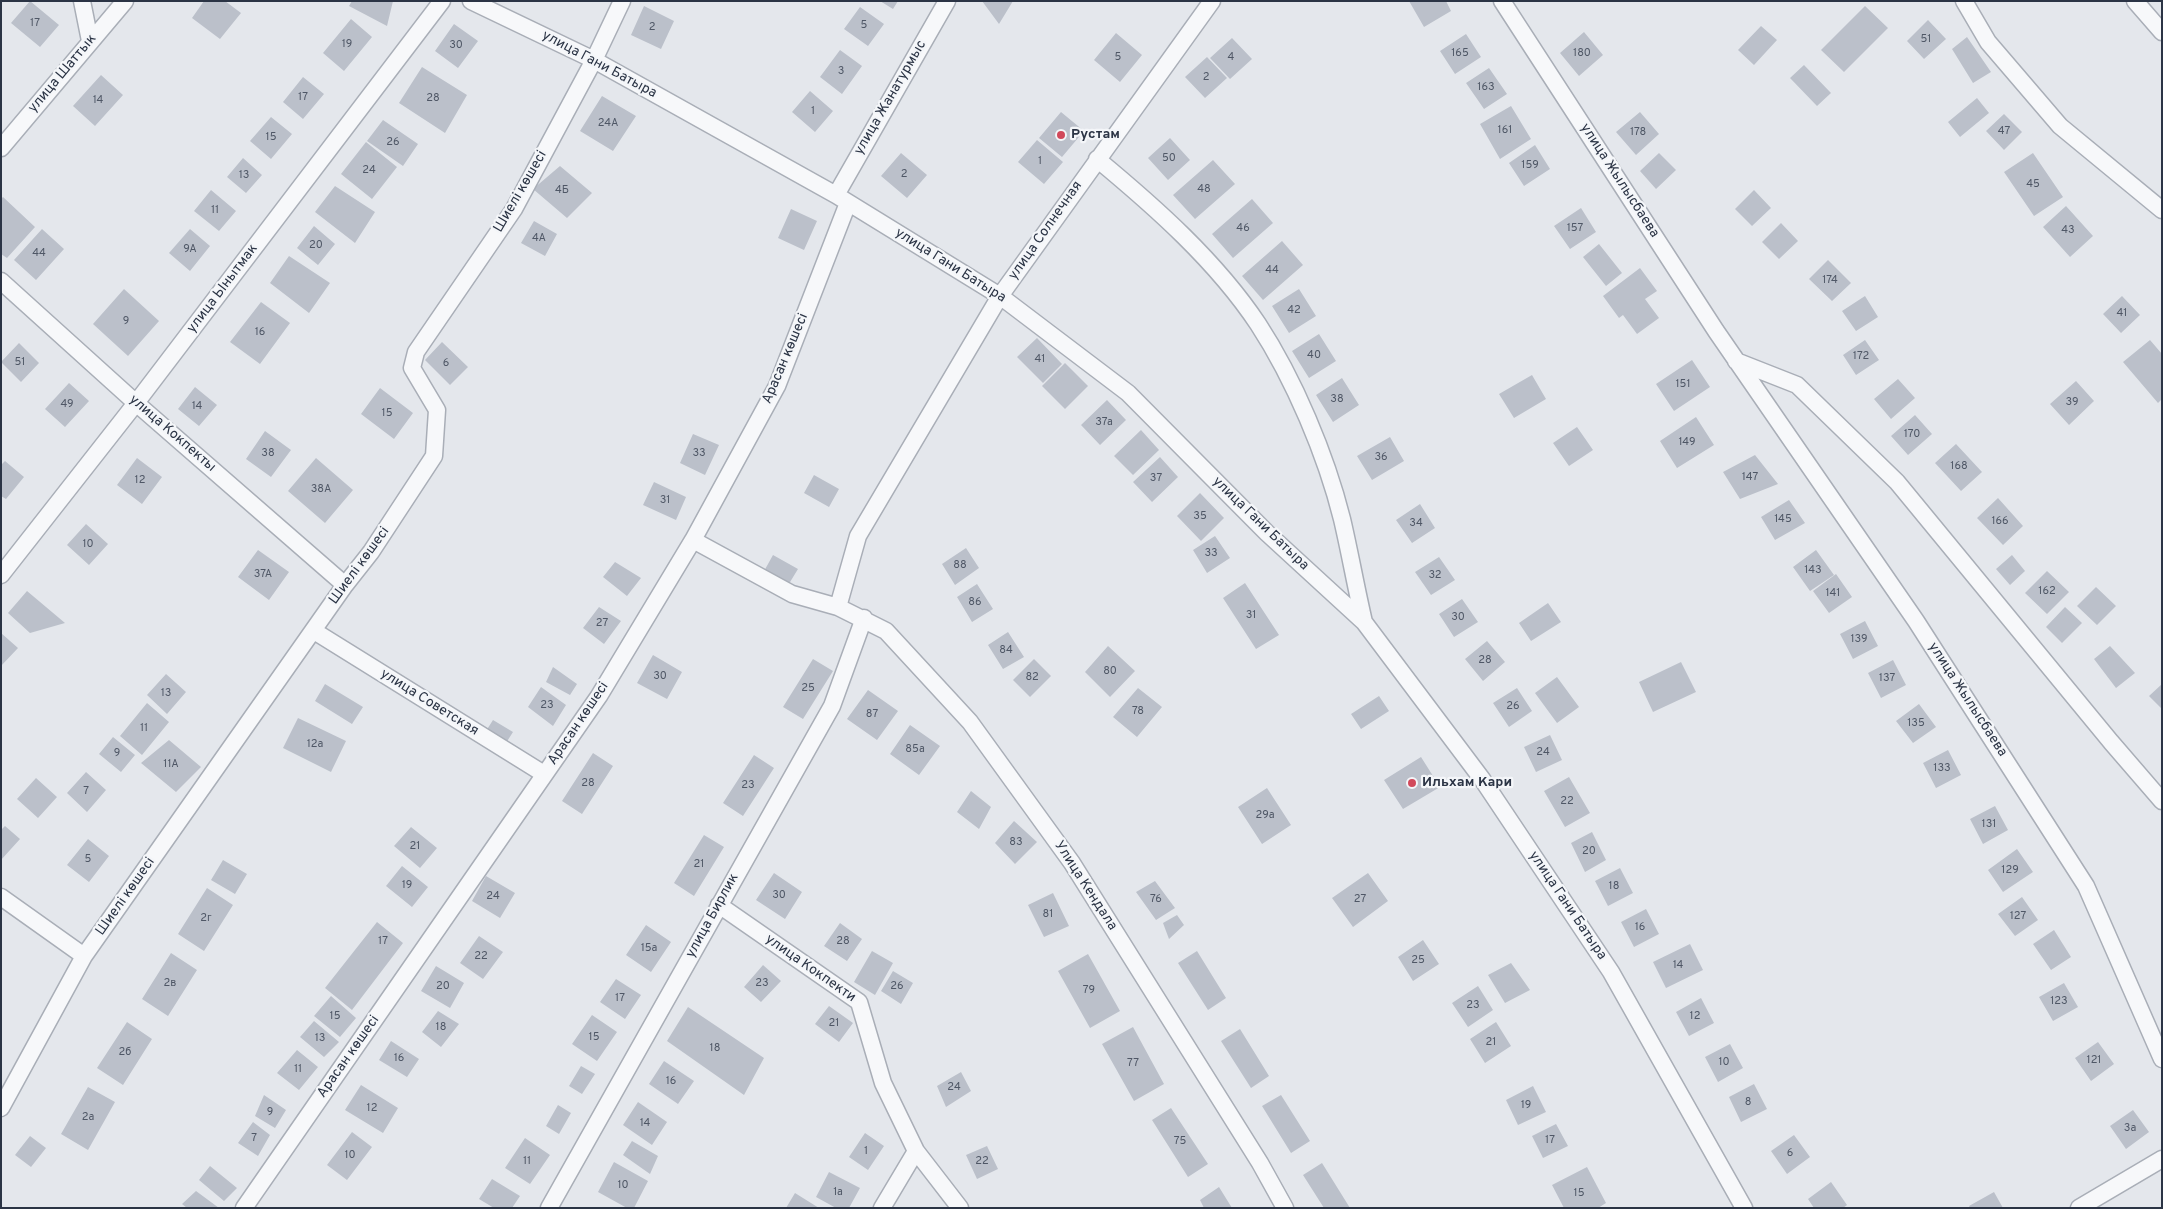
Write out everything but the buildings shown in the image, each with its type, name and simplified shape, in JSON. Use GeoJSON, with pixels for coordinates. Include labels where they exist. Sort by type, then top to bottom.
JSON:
{"type":"FeatureCollection","features":[{"type":"Feature","properties":{"kind":"street"},"geometry":{"type":"LineString","coordinates":[[82,1],[90,41]]}},
{"type":"Feature","properties":{"kind":"street","name":"улица Шаттык"},"geometry":{"type":"LineString","coordinates":[[1,148],[125,1]]}},
{"type":"Feature","properties":{"kind":"street","name":"улица Ынытмак"},"geometry":{"type":"LineString","coordinates":[[1,575],[136,403],[442,1]]}},
{"type":"Feature","properties":{"kind":"street","name":"улица Гани Батыра"},"geometry":{"type":"LineString","coordinates":[[471,1],[594,60],[842,199],[1000,296],[1128,393],[1267,533],[1364,622],[1482,779],[1611,972],[1744,1208]]}},
{"type":"Feature","properties":{"kind":"street","name":"Шиелі көшесі"},"geometry":{"type":"LineString","coordinates":[[1,1108],[84,956],[345,585],[371,552],[434,456],[437,410],[412,368],[416,352],[514,209],[594,60],[622,1]]}},
{"type":"Feature","properties":{"kind":"street","name":"улица Жанатурмыс"},"geometry":{"type":"LineString","coordinates":[[842,199],[947,1]]}},
{"type":"Feature","properties":{"kind":"street","name":"улица Солнечная"},"geometry":{"type":"LineString","coordinates":[[838,607],[858,536],[1000,296],[1212,1]]}},
{"type":"Feature","properties":{"kind":"street"},"geometry":{"type":"LineString","coordinates":[[1964,1],[1988,42],[2060,126],[2162,210]]}},
{"type":"Feature","properties":{"kind":"street"},"geometry":{"type":"LineString","coordinates":[[2136,1],[2162,32]]}},
{"type":"Feature","properties":{"kind":"street","name":"улица Жылысбаева"},"geometry":{"type":"LineString","coordinates":[[1510,4],[1736,361],[1916,621],[2086,886],[2162,1059]]}},
{"type":"Feature","properties":{"kind":"street","name":"улица Гани Батыра"},"geometry":{"type":"LineString","coordinates":[[1097,159],[1153,206],[1191,244],[1258,323],[1279,360],[1325,462],[1342,518],[1364,622]]}},
{"type":"Feature","properties":{"kind":"street","name":"Арасан көшесі"},"geometry":{"type":"LineString","coordinates":[[244,1208],[599,696],[693,540],[777,386],[842,199]]}},
{"type":"Feature","properties":{"kind":"street","name":"улица Кокпекты"},"geometry":{"type":"LineString","coordinates":[[1,281],[136,403],[345,585]]}},
{"type":"Feature","properties":{"kind":"street"},"geometry":{"type":"LineString","coordinates":[[1736,361],[1797,385],[1897,482],[2110,742],[2162,801]]}},
{"type":"Feature","properties":{"kind":"street","name":"Улица Кендала"},"geometry":{"type":"LineString","coordinates":[[693,540],[792,594],[838,607],[864,618],[886,631],[970,722],[1066,855],[1260,1163],[1285,1208]]}},
{"type":"Feature","properties":{"kind":"street","name":"улица Бирлик"},"geometry":{"type":"LineString","coordinates":[[549,1208],[832,706],[864,618]]}},
{"type":"Feature","properties":{"kind":"street","name":"улица Советская"},"geometry":{"type":"LineString","coordinates":[[314,631],[544,774]]}},
{"type":"Feature","properties":{"kind":"street"},"geometry":{"type":"LineString","coordinates":[[1,897],[84,956]]}},
{"type":"Feature","properties":{"kind":"street","name":"улица Кокпекти"},"geometry":{"type":"LineString","coordinates":[[719,905],[859,1002],[883,1083],[916,1152],[960,1208]]}},
{"type":"Feature","properties":{"kind":"street"},"geometry":{"type":"LineString","coordinates":[[882,1208],[916,1152]]}},
{"type":"Feature","properties":{"kind":"street"},"geometry":{"type":"LineString","coordinates":[[2079,1208],[2162,1159]]}},
{"type":"Feature","properties":{"kind":"place","name":"Рустам"},"geometry":{"type":"Point","coordinates":[1061,135]}},
{"type":"Feature","properties":{"kind":"place","name":"Ильхам Кари"},"geometry":{"type":"Point","coordinates":[1412,783]}}]}
